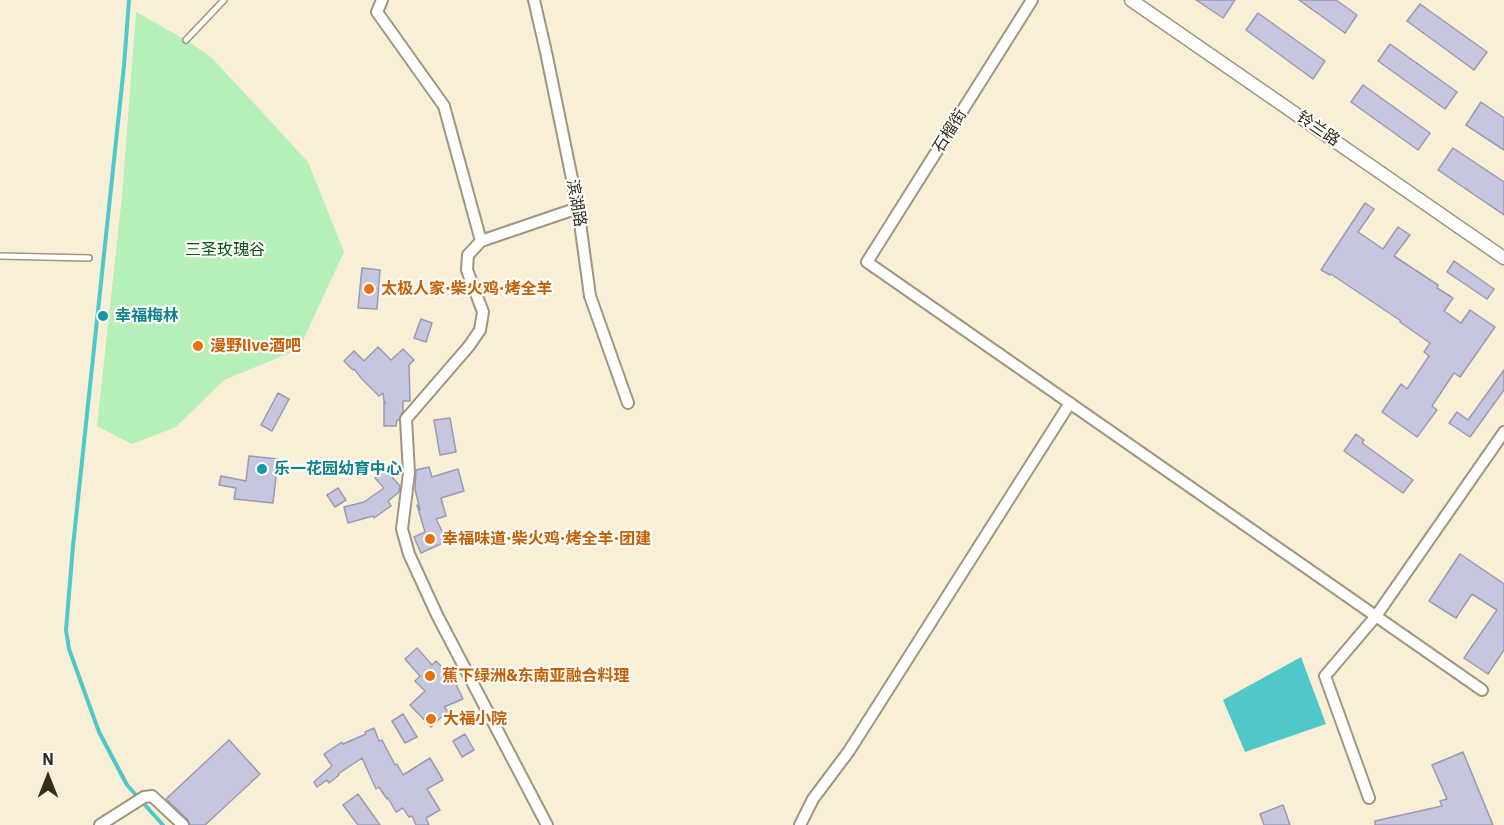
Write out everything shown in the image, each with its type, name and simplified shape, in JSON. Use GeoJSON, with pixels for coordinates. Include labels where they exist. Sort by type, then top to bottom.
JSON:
{"type":"FeatureCollection","features":[{"type":"Feature","properties":{"kind":"street"},"geometry":{"type":"LineString","coordinates":[[382,0],[376,12],[444,106],[482,242]]}},
{"type":"Feature","properties":{"kind":"street","name":"滨湖路"},"geometry":{"type":"LineString","coordinates":[[534,0],[578,208],[590,296],[628,404]]}},
{"type":"Feature","properties":{"kind":"street","name":"石榴街"},"geometry":{"type":"LineString","coordinates":[[1032,0],[867,262],[1070,403]]}},
{"type":"Feature","properties":{"kind":"street","name":"铃兰路"},"geometry":{"type":"LineString","coordinates":[[1131,0],[1504,258]]}},
{"type":"Feature","properties":{"kind":"street"},"geometry":{"type":"LineString","coordinates":[[547,825],[438,615],[410,554],[402,530],[409,473],[406,419],[480,330],[483,312],[466,270],[468,255],[482,242],[578,208]]}},
{"type":"Feature","properties":{"kind":"street"},"geometry":{"type":"LineString","coordinates":[[800,825],[813,799],[849,751],[1070,403],[1482,690]]}},
{"type":"Feature","properties":{"kind":"street"},"geometry":{"type":"LineString","coordinates":[[1369,798],[1325,676],[1376,616],[1504,432]]}},
{"type":"Feature","properties":{"kind":"street"},"geometry":{"type":"LineString","coordinates":[[100,825],[144,797],[152,795],[176,822]]}},
{"type":"Feature","properties":{"kind":"lane"},"geometry":{"type":"LineString","coordinates":[[186,40],[224,0]]}},
{"type":"Feature","properties":{"kind":"lane"},"geometry":{"type":"LineString","coordinates":[[0,256],[88,258]]}},
{"type":"Feature","properties":{"kind":"green space","name":"三圣玫瑰谷"},"geometry":{"type":"Polygon","coordinates":[[[136,12],[186,40],[212,58],[308,162],[344,252],[299,349],[224,380],[176,427],[132,444],[97,426],[122,196],[136,12]]]}},
{"type":"Feature","properties":{"kind":"water"},"geometry":{"type":"Polygon","coordinates":[[[1301,657],[1326,724],[1245,752],[1223,700],[1301,657]]]}},
{"type":"Feature","properties":{"kind":"building"},"geometry":{"type":"Polygon","coordinates":[[[1196,0],[1235,0],[1223,18],[1196,0]]]}},
{"type":"Feature","properties":{"kind":"building"},"geometry":{"type":"Polygon","coordinates":[[[1299,0],[1336,0],[1357,15],[1345,33],[1299,0]]]}},
{"type":"Feature","properties":{"kind":"building"},"geometry":{"type":"Polygon","coordinates":[[[1420,4],[1487,52],[1474,70],[1407,21],[1420,4]]]}},
{"type":"Feature","properties":{"kind":"building"},"geometry":{"type":"Polygon","coordinates":[[[1258,13],[1325,61],[1313,79],[1246,30],[1258,13]]]}},
{"type":"Feature","properties":{"kind":"building"},"geometry":{"type":"Polygon","coordinates":[[[1390,44],[1457,92],[1445,109],[1378,61],[1390,44]]]}},
{"type":"Feature","properties":{"kind":"building"},"geometry":{"type":"Polygon","coordinates":[[[1363,85],[1430,133],[1418,150],[1351,102],[1363,85]]]}},
{"type":"Feature","properties":{"kind":"building"},"geometry":{"type":"Polygon","coordinates":[[[1481,102],[1504,118],[1504,150],[1466,125],[1481,102]]]}},
{"type":"Feature","properties":{"kind":"building"},"geometry":{"type":"Polygon","coordinates":[[[1453,148],[1504,182],[1504,215],[1438,170],[1453,148]]]}},
{"type":"Feature","properties":{"kind":"building"},"geometry":{"type":"Polygon","coordinates":[[[1365,203],[1374,209],[1358,232],[1383,249],[1398,227],[1410,235],[1394,256],[1438,285],[1437,288],[1453,298],[1444,311],[1461,323],[1470,310],[1495,327],[1460,377],[1454,373],[1432,406],[1437,410],[1417,437],[1382,412],[1401,384],[1407,389],[1429,356],[1424,352],[1430,343],[1331,274],[1321,270],[1365,203]]]}},
{"type":"Feature","properties":{"kind":"building"},"geometry":{"type":"Polygon","coordinates":[[[1454,261],[1494,289],[1487,299],[1447,272],[1454,261]]]}},
{"type":"Feature","properties":{"kind":"building","name":"太极人家·柴火鸡·烤全羊"},"geometry":{"type":"Polygon","coordinates":[[[362,268],[380,270],[377,309],[358,308],[362,268]]]}},
{"type":"Feature","properties":{"kind":"building"},"geometry":{"type":"Polygon","coordinates":[[[421,319],[432,323],[426,342],[414,338],[421,319]]]}},
{"type":"Feature","properties":{"kind":"building"},"geometry":{"type":"Polygon","coordinates":[[[378,347],[391,360],[403,349],[414,360],[409,365],[410,401],[403,401],[403,411],[396,426],[384,426],[384,402],[386,403],[383,393],[379,396],[344,361],[354,351],[364,361],[378,347]]]}},
{"type":"Feature","properties":{"kind":"building"},"geometry":{"type":"Polygon","coordinates":[[[1504,370],[1504,390],[1470,437],[1449,423],[1457,412],[1468,420],[1504,370]]]}},
{"type":"Feature","properties":{"kind":"building"},"geometry":{"type":"Polygon","coordinates":[[[278,393],[289,399],[272,431],[261,425],[278,393]]]}},
{"type":"Feature","properties":{"kind":"building"},"geometry":{"type":"Polygon","coordinates":[[[450,418],[456,452],[440,455],[434,420],[450,418]]]}},
{"type":"Feature","properties":{"kind":"building"},"geometry":{"type":"Polygon","coordinates":[[[1356,434],[1364,440],[1362,443],[1413,480],[1403,493],[1344,451],[1356,434]]]}},
{"type":"Feature","properties":{"kind":"building","name":"乐一花园幼育中心"},"geometry":{"type":"Polygon","coordinates":[[[249,456],[278,459],[273,503],[234,499],[236,488],[219,485],[221,476],[246,481],[249,456]]]}},
{"type":"Feature","properties":{"kind":"building"},"geometry":{"type":"Polygon","coordinates":[[[429,467],[432,477],[458,469],[464,491],[441,498],[446,516],[436,519],[447,541],[421,553],[414,537],[425,532],[417,505],[420,510],[415,489],[416,470],[429,467]]]}},
{"type":"Feature","properties":{"kind":"building"},"geometry":{"type":"Polygon","coordinates":[[[385,469],[400,486],[399,492],[388,501],[391,506],[374,518],[373,516],[348,523],[344,507],[364,502],[384,488],[375,478],[385,469]]]}},
{"type":"Feature","properties":{"kind":"building"},"geometry":{"type":"Polygon","coordinates":[[[338,488],[346,500],[335,507],[327,495],[338,488]]]}},
{"type":"Feature","properties":{"kind":"building"},"geometry":{"type":"Polygon","coordinates":[[[1460,554],[1504,584],[1504,650],[1488,674],[1464,658],[1497,610],[1472,594],[1456,618],[1429,601],[1460,554]]]}},
{"type":"Feature","properties":{"kind":"building"},"geometry":{"type":"Polygon","coordinates":[[[417,648],[432,665],[436,661],[453,678],[463,699],[444,707],[448,711],[431,727],[410,705],[425,691],[415,681],[420,676],[405,659],[417,648]]]}},
{"type":"Feature","properties":{"kind":"building"},"geometry":{"type":"Polygon","coordinates":[[[403,714],[417,737],[405,743],[392,721],[403,714]]]}},
{"type":"Feature","properties":{"kind":"building"},"geometry":{"type":"Polygon","coordinates":[[[374,728],[379,741],[382,740],[403,775],[430,758],[443,780],[427,789],[440,810],[426,818],[429,825],[416,825],[412,816],[409,817],[403,808],[396,812],[379,787],[376,789],[362,758],[329,783],[327,780],[317,787],[314,782],[332,766],[324,754],[342,742],[343,744],[366,734],[365,732],[374,728]]]}},
{"type":"Feature","properties":{"kind":"building"},"geometry":{"type":"Polygon","coordinates":[[[465,734],[474,750],[462,757],[453,741],[465,734]]]}},
{"type":"Feature","properties":{"kind":"building"},"geometry":{"type":"Polygon","coordinates":[[[229,740],[260,774],[205,825],[190,825],[188,820],[166,799],[229,740]]]}},
{"type":"Feature","properties":{"kind":"building"},"geometry":{"type":"Polygon","coordinates":[[[1463,752],[1493,825],[1375,825],[1375,821],[1442,806],[1440,801],[1447,799],[1432,765],[1463,752]]]}},
{"type":"Feature","properties":{"kind":"building"},"geometry":{"type":"Polygon","coordinates":[[[358,794],[380,825],[358,825],[343,805],[358,794]]]}},
{"type":"Feature","properties":{"kind":"building"},"geometry":{"type":"Polygon","coordinates":[[[1283,805],[1290,825],[1264,825],[1260,814],[1283,805]]]}},
{"type":"Feature","properties":{"kind":"waterway"},"geometry":{"type":"LineString","coordinates":[[129,0],[66,630],[69,649],[99,732],[127,785],[163,825]]}},
{"type":"Feature","properties":{"kind":"place","name":"太极人家·柴火鸡·烤全羊"},"geometry":{"type":"Point","coordinates":[369,289]}},
{"type":"Feature","properties":{"kind":"place","name":"幸福梅林"},"geometry":{"type":"Point","coordinates":[103,316]}},
{"type":"Feature","properties":{"kind":"place","name":"漫野live酒吧"},"geometry":{"type":"Point","coordinates":[198,346]}},
{"type":"Feature","properties":{"kind":"place","name":"乐一花园幼育中心"},"geometry":{"type":"Point","coordinates":[262,469]}},
{"type":"Feature","properties":{"kind":"place","name":"幸福味道·柴火鸡·烤全羊·团建"},"geometry":{"type":"Point","coordinates":[430,539]}},
{"type":"Feature","properties":{"kind":"place","name":"蕉下绿洲&东南亚融合料理"},"geometry":{"type":"Point","coordinates":[430,676]}},
{"type":"Feature","properties":{"kind":"place","name":"大福小院"},"geometry":{"type":"Point","coordinates":[431,719]}}]}
